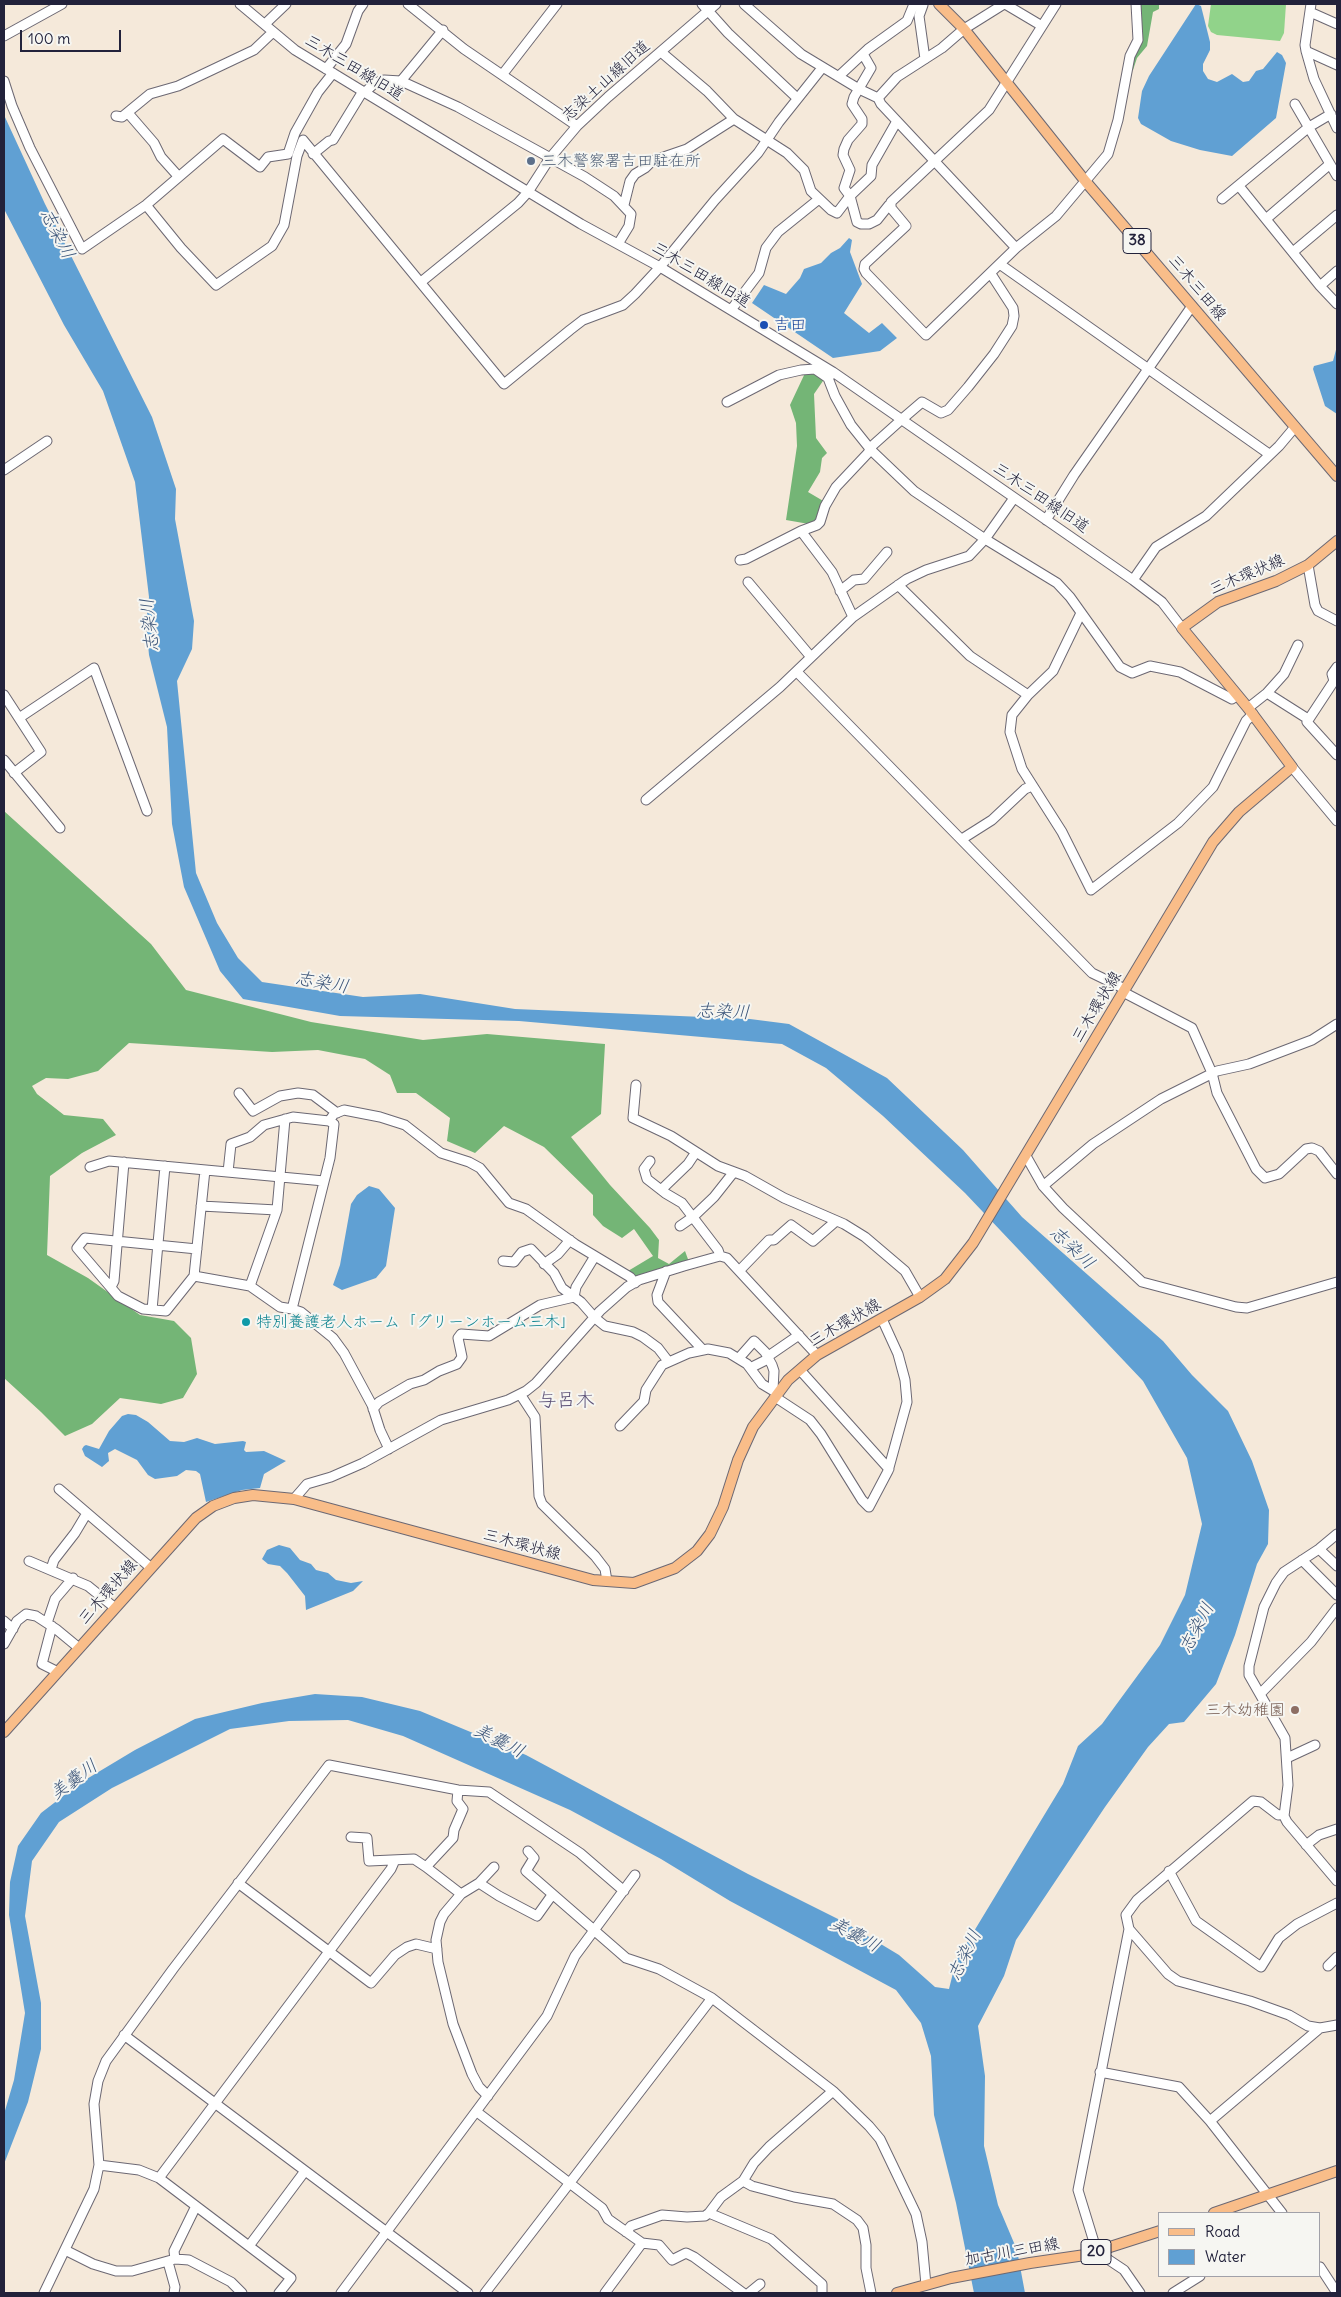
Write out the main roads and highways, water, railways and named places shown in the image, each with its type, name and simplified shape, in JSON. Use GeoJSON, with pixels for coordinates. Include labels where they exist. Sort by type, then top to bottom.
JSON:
{"type":"FeatureCollection","features":[{"type":"Feature","properties":{"kind":"main road","name":"三木三田線"},"geometry":{"type":"LineString","coordinates":[[939,4],[964,29],[1086,182],[1337,476]]}},
{"type":"Feature","properties":{"kind":"main road","name":"三木環状線"},"geometry":{"type":"LineString","coordinates":[[4,1732],[114,1606],[196,1518],[213,1506],[234,1498],[253,1494],[294,1499],[584,1577],[607,1581],[634,1583],[675,1568],[697,1551],[710,1534],[723,1507],[745,1442],[775,1393],[816,1354],[920,1297],[945,1279],[979,1233],[1213,842],[1239,812],[1292,766],[1251,711],[1182,628],[1218,602],[1276,581],[1308,565],[1337,540]]}},
{"type":"Feature","properties":{"kind":"main road"},"geometry":{"type":"LineString","coordinates":[[1217,2212],[1337,2171]]}},
{"type":"Feature","properties":{"kind":"main road","name":"加古川三田線"},"geometry":{"type":"LineString","coordinates":[[897,2293],[951,2278],[1097,2252],[1158,2232]]}},
{"type":"Feature","properties":{"kind":"water"},"geometry":{"type":"Polygon","coordinates":[[[1196,4],[1201,6],[1210,42],[1210,50],[1203,64],[1203,71],[1208,79],[1217,82],[1232,74],[1243,82],[1249,81],[1256,71],[1263,69],[1277,52],[1282,55],[1286,63],[1276,118],[1232,156],[1200,150],[1171,141],[1141,124],[1138,118],[1142,91],[1149,76],[1196,4]]]}},
{"type":"Feature","properties":{"kind":"water"},"geometry":{"type":"Polygon","coordinates":[[[4,115],[45,204],[152,417],[176,489],[175,519],[194,621],[192,649],[177,681],[196,873],[217,923],[238,958],[262,982],[363,997],[420,994],[515,1009],[750,1019],[789,1024],[887,1078],[963,1150],[1022,1217],[1163,1341],[1192,1375],[1228,1411],[1252,1461],[1269,1510],[1268,1544],[1257,1564],[1235,1635],[1216,1684],[1184,1722],[1169,1724],[1148,1747],[1105,1807],[1016,1940],[1004,1976],[978,2026],[985,2076],[984,2146],[998,2205],[1017,2250],[1025,2293],[974,2293],[956,2203],[934,2115],[931,2056],[921,2023],[896,1990],[730,1901],[661,1859],[570,1810],[403,1736],[348,1720],[289,1721],[230,1729],[112,1788],[59,1822],[32,1861],[25,1916],[41,2003],[41,2049],[28,2102],[4,2164],[4,2114],[14,2080],[25,2013],[9,1915],[10,1882],[18,1846],[41,1813],[80,1783],[135,1750],[195,1719],[262,1703],[315,1694],[362,1697],[420,1711],[526,1755],[748,1874],[846,1923],[899,1955],[935,1987],[949,1989],[956,1961],[1063,1784],[1078,1746],[1102,1724],[1160,1645],[1185,1595],[1202,1524],[1187,1458],[1143,1381],[965,1193],[883,1116],[826,1068],[782,1044],[519,1021],[340,1016],[243,999],[220,971],[184,887],[172,824],[167,727],[149,655],[146,623],[149,597],[135,482],[103,391],[64,325],[4,209],[4,115]]]}},
{"type":"Feature","properties":{"kind":"water"},"geometry":{"type":"Polygon","coordinates":[[[849,238],[852,240],[850,252],[862,284],[844,313],[869,333],[882,323],[897,338],[880,351],[833,358],[752,303],[764,285],[786,294],[800,278],[804,269],[821,263],[849,238]]]}},
{"type":"Feature","properties":{"kind":"water"},"geometry":{"type":"Polygon","coordinates":[[[1337,346],[1337,414],[1325,406],[1313,369],[1314,366],[1333,361],[1337,346]]]}},
{"type":"Feature","properties":{"kind":"water"},"geometry":{"type":"Polygon","coordinates":[[[369,1186],[379,1189],[395,1208],[386,1266],[376,1278],[342,1290],[333,1285],[340,1265],[351,1204],[357,1195],[369,1186]]]}},
{"type":"Feature","properties":{"kind":"water"},"geometry":{"type":"Polygon","coordinates":[[[128,1414],[136,1415],[148,1422],[170,1441],[184,1442],[197,1438],[215,1444],[243,1441],[246,1442],[244,1450],[246,1452],[264,1451],[286,1461],[264,1474],[260,1488],[242,1490],[206,1502],[200,1474],[196,1471],[186,1470],[177,1476],[155,1479],[148,1475],[137,1460],[115,1449],[108,1453],[109,1461],[102,1467],[85,1456],[82,1449],[84,1446],[99,1449],[109,1431],[122,1416],[128,1414]]]}},
{"type":"Feature","properties":{"kind":"water"},"geometry":{"type":"Polygon","coordinates":[[[279,1545],[290,1548],[300,1560],[311,1564],[316,1570],[328,1573],[336,1580],[351,1583],[363,1581],[353,1591],[306,1610],[305,1596],[287,1573],[280,1566],[268,1564],[262,1559],[267,1550],[279,1545]]]}},
{"type":"Feature","properties":{"kind":"place","name":"三木警察署吉田駐在所"},"geometry":{"type":"Point","coordinates":[531,161]}},
{"type":"Feature","properties":{"kind":"place","name":"吉田"},"geometry":{"type":"Point","coordinates":[764,325]}},
{"type":"Feature","properties":{"kind":"place","name":"特別養護老人ホーム「グリーンホーム三木」"},"geometry":{"type":"Point","coordinates":[246,1322]}},
{"type":"Feature","properties":{"kind":"place","name":"三木幼稚園"},"geometry":{"type":"Point","coordinates":[1295,1710]}},
{"type":"Feature","properties":{"kind":"district","name":"与呂木"},"geometry":{"type":"Point","coordinates":[566,1401]}},
{"type":"Feature","properties":{"kind":"water label","name":"志染川"},"geometry":{"type":"Point","coordinates":[57,234]}},
{"type":"Feature","properties":{"kind":"water label","name":"志染川"},"geometry":{"type":"Point","coordinates":[150,625]}},
{"type":"Feature","properties":{"kind":"water label","name":"志染川"},"geometry":{"type":"Point","coordinates":[322,983]}},
{"type":"Feature","properties":{"kind":"water label","name":"志染川"},"geometry":{"type":"Point","coordinates":[723,1012]}},
{"type":"Feature","properties":{"kind":"water label","name":"志染川"},"geometry":{"type":"Point","coordinates":[1072,1248]}},
{"type":"Feature","properties":{"kind":"water label","name":"志染川"},"geometry":{"type":"Point","coordinates":[1197,1628]}},
{"type":"Feature","properties":{"kind":"water label","name":"美嚢川"},"geometry":{"type":"Point","coordinates":[499,1741]}},
{"type":"Feature","properties":{"kind":"water label","name":"美嚢川"},"geometry":{"type":"Point","coordinates":[74,1780]}},
{"type":"Feature","properties":{"kind":"water label","name":"美嚢川"},"geometry":{"type":"Point","coordinates":[855,1935]}},
{"type":"Feature","properties":{"kind":"water label","name":"志染川"},"geometry":{"type":"Point","coordinates":[965,1955]}}]}
